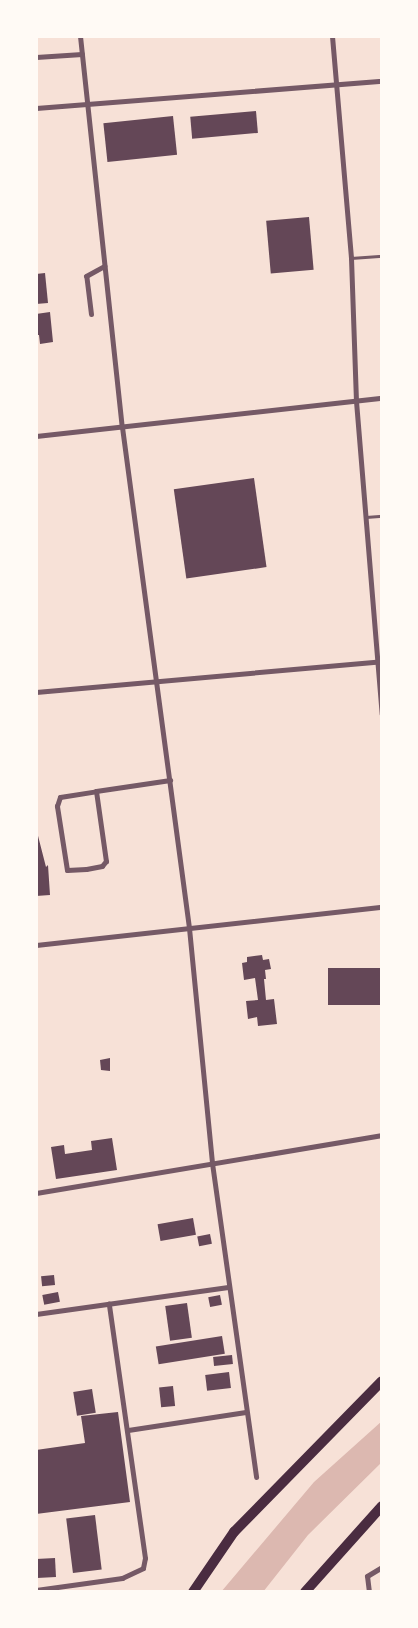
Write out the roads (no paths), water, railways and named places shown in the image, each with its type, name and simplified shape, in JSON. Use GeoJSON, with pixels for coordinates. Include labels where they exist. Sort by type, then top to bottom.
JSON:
{"type":"FeatureCollection","features":[{"type":"Feature","properties":{"kind":"highway"},"geometry":{"type":"LineString","coordinates":[[193,1592],[234,1532],[382,1381]]}},
{"type":"Feature","properties":{"kind":"highway"},"geometry":{"type":"LineString","coordinates":[[305,1592],[382,1506]]}},
{"type":"Feature","properties":{"kind":"street"},"geometry":{"type":"LineString","coordinates":[[80,36],[122,427],[170,780],[188,928],[212,1163],[256,1477]]}},
{"type":"Feature","properties":{"kind":"street"},"geometry":{"type":"LineString","coordinates":[[332,36],[351,258],[356,401],[382,714]]}},
{"type":"Feature","properties":{"kind":"street"},"geometry":{"type":"LineString","coordinates":[[36,56],[82,54]]}},
{"type":"Feature","properties":{"kind":"street"},"geometry":{"type":"LineString","coordinates":[[36,108],[382,81]]}},
{"type":"Feature","properties":{"kind":"street"},"geometry":{"type":"LineString","coordinates":[[91,314],[86,276],[104,266]]}},
{"type":"Feature","properties":{"kind":"street"},"geometry":{"type":"LineString","coordinates":[[36,436],[382,398]]}},
{"type":"Feature","properties":{"kind":"street"},"geometry":{"type":"LineString","coordinates":[[36,692],[157,683],[379,661]]}},
{"type":"Feature","properties":{"kind":"street"},"geometry":{"type":"LineString","coordinates":[[96,791],[106,861],[102,866],[86,870],[67,870],[58,800],[60,797],[96,791],[170,780]]}},
{"type":"Feature","properties":{"kind":"street"},"geometry":{"type":"LineString","coordinates":[[36,945],[382,907]]}},
{"type":"Feature","properties":{"kind":"street"},"geometry":{"type":"LineString","coordinates":[[36,1193],[382,1135]]}},
{"type":"Feature","properties":{"kind":"street"},"geometry":{"type":"LineString","coordinates":[[36,1314],[228,1287]]}},
{"type":"Feature","properties":{"kind":"street"},"geometry":{"type":"LineString","coordinates":[[36,1590],[122,1578],[143,1568],[145,1558],[109,1304]]}},
{"type":"Feature","properties":{"kind":"street"},"geometry":{"type":"LineString","coordinates":[[128,1430],[246,1412]]}},
{"type":"Feature","properties":{"kind":"street"},"geometry":{"type":"LineString","coordinates":[[369,1592],[367,1576],[382,1567]]}},
{"type":"Feature","properties":{"kind":"lane"},"geometry":{"type":"LineString","coordinates":[[351,258],[382,256]]}},
{"type":"Feature","properties":{"kind":"lane"},"geometry":{"type":"LineString","coordinates":[[366,518],[382,516]]}}]}
